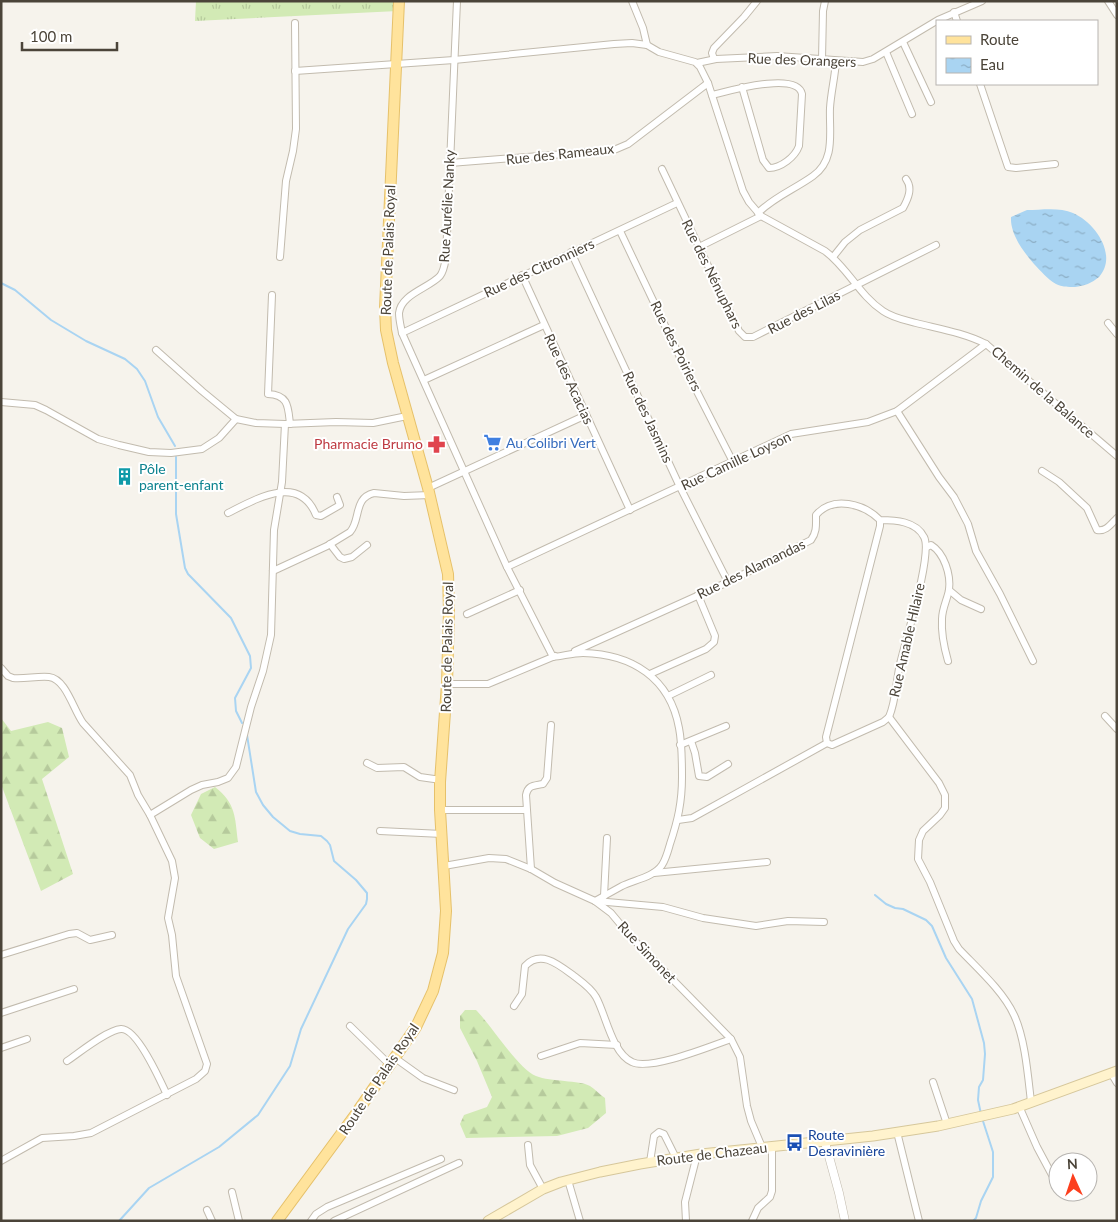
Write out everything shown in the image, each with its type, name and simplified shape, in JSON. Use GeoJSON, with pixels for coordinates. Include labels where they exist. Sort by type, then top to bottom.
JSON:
{"type":"FeatureCollection","features":[{"type":"Feature","properties":{"kind":"main road","name":"Route de Palais Royal"},"geometry":{"type":"LineString","coordinates":[[277,1221],[416,1028],[433,991],[443,953],[446,911],[440,810],[447,684],[448,574],[429,492],[386,330],[385,308],[399,1]]}},
{"type":"Feature","properties":{"kind":"main road","name":"Route de Chazeau"},"geometry":{"type":"LineString","coordinates":[[488,1221],[543,1189],[568,1180],[650,1162],[696,1155],[825,1142],[947,1124],[1020,1106],[1114,1072]]}},
{"type":"Feature","properties":{"kind":"street","name":"Rue Aurélie Nanky"},"geometry":{"type":"LineString","coordinates":[[457,1],[445,264],[440,276],[403,303],[400,313],[402,333],[463,473],[507,567],[553,657]]}},
{"type":"Feature","properties":{"kind":"street"},"geometry":{"type":"LineString","coordinates":[[632,1],[648,45]]}},
{"type":"Feature","properties":{"kind":"street"},"geometry":{"type":"LineString","coordinates":[[714,59],[712,52],[714,48],[757,1]]}},
{"type":"Feature","properties":{"kind":"street"},"geometry":{"type":"LineString","coordinates":[[822,59],[825,1]]}},
{"type":"Feature","properties":{"kind":"street","name":"Rue des Orangers"},"geometry":{"type":"LineString","coordinates":[[939,20],[982,1]]}},
{"type":"Feature","properties":{"kind":"street"},"geometry":{"type":"LineString","coordinates":[[1108,1],[1117,15]]}},
{"type":"Feature","properties":{"kind":"street"},"geometry":{"type":"LineString","coordinates":[[954,12],[957,20]]}},
{"type":"Feature","properties":{"kind":"street","name":"Rue des Orangers"},"geometry":{"type":"LineString","coordinates":[[698,63],[714,59],[777,56],[836,61],[870,61],[936,22]]}},
{"type":"Feature","properties":{"kind":"street"},"geometry":{"type":"LineString","coordinates":[[280,257],[286,181],[296,129],[295,23]]}},
{"type":"Feature","properties":{"kind":"street"},"geometry":{"type":"LineString","coordinates":[[903,42],[931,102]]}},
{"type":"Feature","properties":{"kind":"street"},"geometry":{"type":"LineString","coordinates":[[295,71],[395,65],[632,43],[648,45],[658,52],[698,63]]}},
{"type":"Feature","properties":{"kind":"street"},"geometry":{"type":"LineString","coordinates":[[886,52],[912,114]]}},
{"type":"Feature","properties":{"kind":"street"},"geometry":{"type":"LineString","coordinates":[[699,247],[759,214],[766,205],[814,176],[825,163],[831,145],[830,108],[836,61]]}},
{"type":"Feature","properties":{"kind":"street","name":"Chemin de la Balance"},"geometry":{"type":"LineString","coordinates":[[698,63],[708,83],[743,190],[749,202],[759,214],[833,257],[870,301],[885,312],[897,318],[972,337],[986,344],[1117,456]]}},
{"type":"Feature","properties":{"kind":"street","name":"Rue des Rameaux"},"geometry":{"type":"LineString","coordinates":[[450,163],[614,150],[628,144],[708,83]]}},
{"type":"Feature","properties":{"kind":"street"},"geometry":{"type":"LineString","coordinates":[[712,95],[742,87],[762,84],[791,84],[801,89],[799,146],[796,153],[776,167],[769,168],[763,160],[742,87]]}},
{"type":"Feature","properties":{"kind":"street"},"geometry":{"type":"LineString","coordinates":[[980,85],[1008,166],[1016,168],[1055,164]]}},
{"type":"Feature","properties":{"kind":"street","name":"Rue des Nénuphars"},"geometry":{"type":"LineString","coordinates":[[662,169],[739,331],[745,337],[753,337]]}},
{"type":"Feature","properties":{"kind":"street"},"geometry":{"type":"LineString","coordinates":[[833,257],[845,242],[860,230],[903,208],[910,187],[910,183],[906,179]]}},
{"type":"Feature","properties":{"kind":"street","name":"Rue des Citronniers"},"geometry":{"type":"LineString","coordinates":[[402,333],[677,203]]}},
{"type":"Feature","properties":{"kind":"street","name":"Rue des Poiriers"},"geometry":{"type":"LineString","coordinates":[[620,231],[688,374],[733,462]]}},
{"type":"Feature","properties":{"kind":"street","name":"Rue des Lilas"},"geometry":{"type":"LineString","coordinates":[[753,337],[936,245]]}},
{"type":"Feature","properties":{"kind":"street","name":"Rue des Jasmins"},"geometry":{"type":"LineString","coordinates":[[571,252],[680,487],[728,582]]}},
{"type":"Feature","properties":{"kind":"street","name":"Rue des Acacias"},"geometry":{"type":"LineString","coordinates":[[522,275],[630,510]]}},
{"type":"Feature","properties":{"kind":"street"},"geometry":{"type":"LineString","coordinates":[[150,815],[191,790],[228,778],[236,767],[251,707],[263,671],[271,635],[275,523],[281,491],[288,424],[288,407],[286,402],[282,397],[268,394],[272,295]]}},
{"type":"Feature","properties":{"kind":"street"},"geometry":{"type":"LineString","coordinates":[[1108,323],[1117,334]]}},
{"type":"Feature","properties":{"kind":"street"},"geometry":{"type":"LineString","coordinates":[[424,380],[544,326]]}},
{"type":"Feature","properties":{"kind":"street","name":"Rue Camille Loyson"},"geometry":{"type":"LineString","coordinates":[[507,567],[791,434],[868,422],[897,411],[986,344]]}},
{"type":"Feature","properties":{"kind":"street"},"geometry":{"type":"LineString","coordinates":[[156,350],[236,418],[256,423],[288,424],[373,423],[408,416]]}},
{"type":"Feature","properties":{"kind":"street"},"geometry":{"type":"LineString","coordinates":[[1,402],[35,405],[98,439],[119,446],[156,452],[171,453],[202,449],[219,438],[236,418]]}},
{"type":"Feature","properties":{"kind":"street"},"geometry":{"type":"LineString","coordinates":[[897,411],[954,497],[968,524],[976,551],[1000,594],[1033,661]]}},
{"type":"Feature","properties":{"kind":"street"},"geometry":{"type":"LineString","coordinates":[[273,571],[330,544],[353,529],[358,505],[369,494],[404,496],[429,492],[463,473],[586,415]]}},
{"type":"Feature","properties":{"kind":"street"},"geometry":{"type":"LineString","coordinates":[[1042,471],[1059,482],[1087,508],[1097,530],[1102,531],[1106,529],[1117,518]]}},
{"type":"Feature","properties":{"kind":"street"},"geometry":{"type":"LineString","coordinates":[[228,513],[252,501],[281,491],[294,492],[303,496],[311,504],[318,516],[340,505],[337,497]]}},
{"type":"Feature","properties":{"kind":"street","name":"Rue des Alamandas"},"geometry":{"type":"LineString","coordinates":[[447,684],[488,684],[553,657],[585,647],[728,582],[811,540],[815,535],[817,527],[816,515],[820,510],[828,506],[838,504],[859,506],[880,520]]}},
{"type":"Feature","properties":{"kind":"street"},"geometry":{"type":"LineString","coordinates":[[826,740],[880,520],[898,520],[913,526],[925,538],[927,546],[931,545],[941,555],[947,572],[949,590],[943,607],[942,621],[943,644],[948,661]]}},
{"type":"Feature","properties":{"kind":"street"},"geometry":{"type":"LineString","coordinates":[[330,544],[340,557],[344,559],[352,557],[367,545]]}},
{"type":"Feature","properties":{"kind":"street","name":"Rue Amable Hilaire"},"geometry":{"type":"LineString","coordinates":[[678,820],[692,818],[826,740],[832,745],[889,717],[899,665],[918,597],[927,546]]}},
{"type":"Feature","properties":{"kind":"street"},"geometry":{"type":"LineString","coordinates":[[467,614],[520,590]]}},
{"type":"Feature","properties":{"kind":"street"},"geometry":{"type":"LineString","coordinates":[[949,590],[961,600],[980,609]]}},
{"type":"Feature","properties":{"kind":"street"},"geometry":{"type":"LineString","coordinates":[[650,674],[706,649],[714,642],[714,636],[698,595]]}},
{"type":"Feature","properties":{"kind":"street"},"geometry":{"type":"LineString","coordinates":[[553,657],[582,653],[597,654],[624,660],[650,674],[665,690],[679,727],[682,798],[678,820],[666,857],[661,866],[653,873],[595,901]]}},
{"type":"Feature","properties":{"kind":"street"},"geometry":{"type":"LineString","coordinates":[[1,668],[8,676],[13,678],[42,677],[59,680],[83,723],[130,775],[138,795],[169,853],[174,870],[168,918],[173,943],[176,976],[207,1064],[202,1075],[92,1133],[42,1138],[1,1161]]}},
{"type":"Feature","properties":{"kind":"street"},"geometry":{"type":"LineString","coordinates":[[668,696],[711,675]]}},
{"type":"Feature","properties":{"kind":"street"},"geometry":{"type":"LineString","coordinates":[[1105,716],[1117,729]]}},
{"type":"Feature","properties":{"kind":"street"},"geometry":{"type":"LineString","coordinates":[[889,717],[946,795],[945,808],[923,831],[919,840],[918,859],[930,882],[954,941],[999,992],[1014,1014],[1024,1051],[1031,1102]]}},
{"type":"Feature","properties":{"kind":"street"},"geometry":{"type":"LineString","coordinates":[[531,869],[526,810],[527,790],[533,785],[543,784],[547,778],[551,725]]}},
{"type":"Feature","properties":{"kind":"street"},"geometry":{"type":"LineString","coordinates":[[680,745],[726,726]]}},
{"type":"Feature","properties":{"kind":"street"},"geometry":{"type":"LineString","coordinates":[[691,741],[699,776],[707,777],[728,764]]}},
{"type":"Feature","properties":{"kind":"street"},"geometry":{"type":"LineString","coordinates":[[367,763],[377,768],[404,767],[420,777],[441,780]]}},
{"type":"Feature","properties":{"kind":"street"},"geometry":{"type":"LineString","coordinates":[[440,810],[526,810]]}},
{"type":"Feature","properties":{"kind":"street"},"geometry":{"type":"LineString","coordinates":[[380,831],[442,834]]}},
{"type":"Feature","properties":{"kind":"street"},"geometry":{"type":"LineString","coordinates":[[604,896],[607,838]]}},
{"type":"Feature","properties":{"kind":"street","name":"Rue Simonet"},"geometry":{"type":"LineString","coordinates":[[444,866],[489,858],[506,860],[531,869],[555,884],[595,901],[611,914],[631,937],[731,1039],[740,1057],[747,1106],[762,1147]]}},
{"type":"Feature","properties":{"kind":"street"},"geometry":{"type":"LineString","coordinates":[[653,873],[767,862]]}},
{"type":"Feature","properties":{"kind":"street"},"geometry":{"type":"LineString","coordinates":[[595,901],[663,907],[703,918],[756,926],[788,920],[824,922]]}},
{"type":"Feature","properties":{"kind":"street"},"geometry":{"type":"LineString","coordinates":[[1,955],[69,934],[77,933],[90,940],[112,935]]}},
{"type":"Feature","properties":{"kind":"street"},"geometry":{"type":"LineString","coordinates":[[514,1006],[522,994],[525,966],[536,958],[546,959],[560,965],[584,984],[596,997],[623,1057],[632,1063],[640,1065],[652,1064],[677,1058],[731,1039]]}},
{"type":"Feature","properties":{"kind":"street"},"geometry":{"type":"LineString","coordinates":[[1,1012],[74,989]]}},
{"type":"Feature","properties":{"kind":"street"},"geometry":{"type":"LineString","coordinates":[[350,1026],[393,1062],[423,1078],[454,1090]]}},
{"type":"Feature","properties":{"kind":"street"},"geometry":{"type":"LineString","coordinates":[[67,1061],[111,1033],[121,1029],[126,1030],[132,1034],[148,1057],[167,1095]]}},
{"type":"Feature","properties":{"kind":"street"},"geometry":{"type":"LineString","coordinates":[[1,1048],[27,1039]]}},
{"type":"Feature","properties":{"kind":"street"},"geometry":{"type":"LineString","coordinates":[[541,1056],[580,1043],[617,1045]]}},
{"type":"Feature","properties":{"kind":"street"},"geometry":{"type":"LineString","coordinates":[[1114,1072],[1117,1083]]}},
{"type":"Feature","properties":{"kind":"street"},"geometry":{"type":"LineString","coordinates":[[933,1082],[947,1124]]}},
{"type":"Feature","properties":{"kind":"street"},"geometry":{"type":"LineString","coordinates":[[1020,1106],[1037,1147],[1048,1168]]}},
{"type":"Feature","properties":{"kind":"street"},"geometry":{"type":"LineString","coordinates":[[650,1162],[654,1136],[659,1132],[664,1134],[676,1158]]}},
{"type":"Feature","properties":{"kind":"street"},"geometry":{"type":"LineString","coordinates":[[897,1132],[919,1221]]}},
{"type":"Feature","properties":{"kind":"street"},"geometry":{"type":"LineString","coordinates":[[825,1142],[845,1221]]}},
{"type":"Feature","properties":{"kind":"street"},"geometry":{"type":"LineString","coordinates":[[528,1144],[530,1165],[543,1189]]}},
{"type":"Feature","properties":{"kind":"street"},"geometry":{"type":"LineString","coordinates":[[752,1221],[758,1208],[770,1197],[772,1191],[772,1147]]}},
{"type":"Feature","properties":{"kind":"street"},"geometry":{"type":"LineString","coordinates":[[686,1221],[685,1202],[696,1155]]}},
{"type":"Feature","properties":{"kind":"street"},"geometry":{"type":"LineString","coordinates":[[311,1221],[316,1214],[328,1207],[441,1159]]}},
{"type":"Feature","properties":{"kind":"street"},"geometry":{"type":"LineString","coordinates":[[334,1221],[458,1163]]}},
{"type":"Feature","properties":{"kind":"street"},"geometry":{"type":"LineString","coordinates":[[568,1180],[580,1221]]}},
{"type":"Feature","properties":{"kind":"street"},"geometry":{"type":"LineString","coordinates":[[232,1192],[239,1221]]}},
{"type":"Feature","properties":{"kind":"street"},"geometry":{"type":"LineString","coordinates":[[207,1210],[212,1221]]}},
{"type":"Feature","properties":{"kind":"green space"},"geometry":{"type":"Polygon","coordinates":[[[196,1],[399,1],[398,11],[195,21],[196,1]]]}},
{"type":"Feature","properties":{"kind":"green space"},"geometry":{"type":"Polygon","coordinates":[[[1,718],[11,731],[48,722],[62,728],[69,757],[42,779],[73,874],[41,891],[1,784],[1,718]]]}},
{"type":"Feature","properties":{"kind":"green space"},"geometry":{"type":"Polygon","coordinates":[[[215,787],[231,805],[235,818],[238,842],[214,849],[200,838],[191,815],[201,794],[215,787]]]}},
{"type":"Feature","properties":{"kind":"green space"},"geometry":{"type":"Polygon","coordinates":[[[465,1010],[476,1010],[513,1056],[529,1072],[542,1078],[585,1084],[592,1087],[605,1098],[606,1113],[588,1128],[557,1136],[466,1138],[460,1124],[464,1115],[487,1107],[492,1097],[477,1061],[460,1028],[460,1016],[465,1010]]]}},
{"type":"Feature","properties":{"kind":"water"},"geometry":{"type":"Polygon","coordinates":[[[1056,209],[1068,211],[1089,224],[1102,241],[1105,250],[1106,260],[1104,269],[1099,277],[1082,286],[1065,287],[1058,285],[1047,277],[1026,254],[1013,230],[1011,217],[1027,210],[1056,209]]]}},
{"type":"Feature","properties":{"kind":"waterway"},"geometry":{"type":"LineString","coordinates":[[1,283],[15,290],[51,320],[86,341],[125,359],[137,369],[145,381],[158,417],[175,446]]}},
{"type":"Feature","properties":{"kind":"waterway"},"geometry":{"type":"LineString","coordinates":[[176,457],[176,514],[185,568],[188,574],[231,618],[250,656],[251,668],[235,698],[236,711],[242,723]]}},
{"type":"Feature","properties":{"kind":"waterway"},"geometry":{"type":"LineString","coordinates":[[119,1221],[149,1188],[219,1147],[258,1115],[290,1066],[301,1029],[348,929],[366,904],[367,893],[356,880],[334,861],[330,845],[327,841],[321,836],[290,831],[273,817],[263,805],[256,792],[247,735]]}},
{"type":"Feature","properties":{"kind":"waterway"},"geometry":{"type":"LineString","coordinates":[[875,895],[886,904],[903,909],[926,920],[932,926],[946,958],[972,999],[984,1043],[985,1054],[983,1080],[979,1087],[978,1100],[981,1114]]}},
{"type":"Feature","properties":{"kind":"waterway"},"geometry":{"type":"LineString","coordinates":[[973,1221],[993,1177],[993,1152],[982,1118]]}},
{"type":"Feature","properties":{"kind":"waterway"},"geometry":{"type":"LineString","coordinates":[[906,1221],[915,1221]]}},
{"type":"Feature","properties":{"kind":"place","name":"Au Colibri Vert"},"geometry":{"type":"Point","coordinates":[492,443]}},
{"type":"Feature","properties":{"kind":"place","name":"Pharmacie Brumo"},"geometry":{"type":"Point","coordinates":[437,444]}},
{"type":"Feature","properties":{"kind":"place","name":"Pôle parent-enfant"},"geometry":{"type":"Point","coordinates":[125,477]}},
{"type":"Feature","properties":{"kind":"place","name":"Route Desravinière"},"geometry":{"type":"Point","coordinates":[794,1143]}}]}
